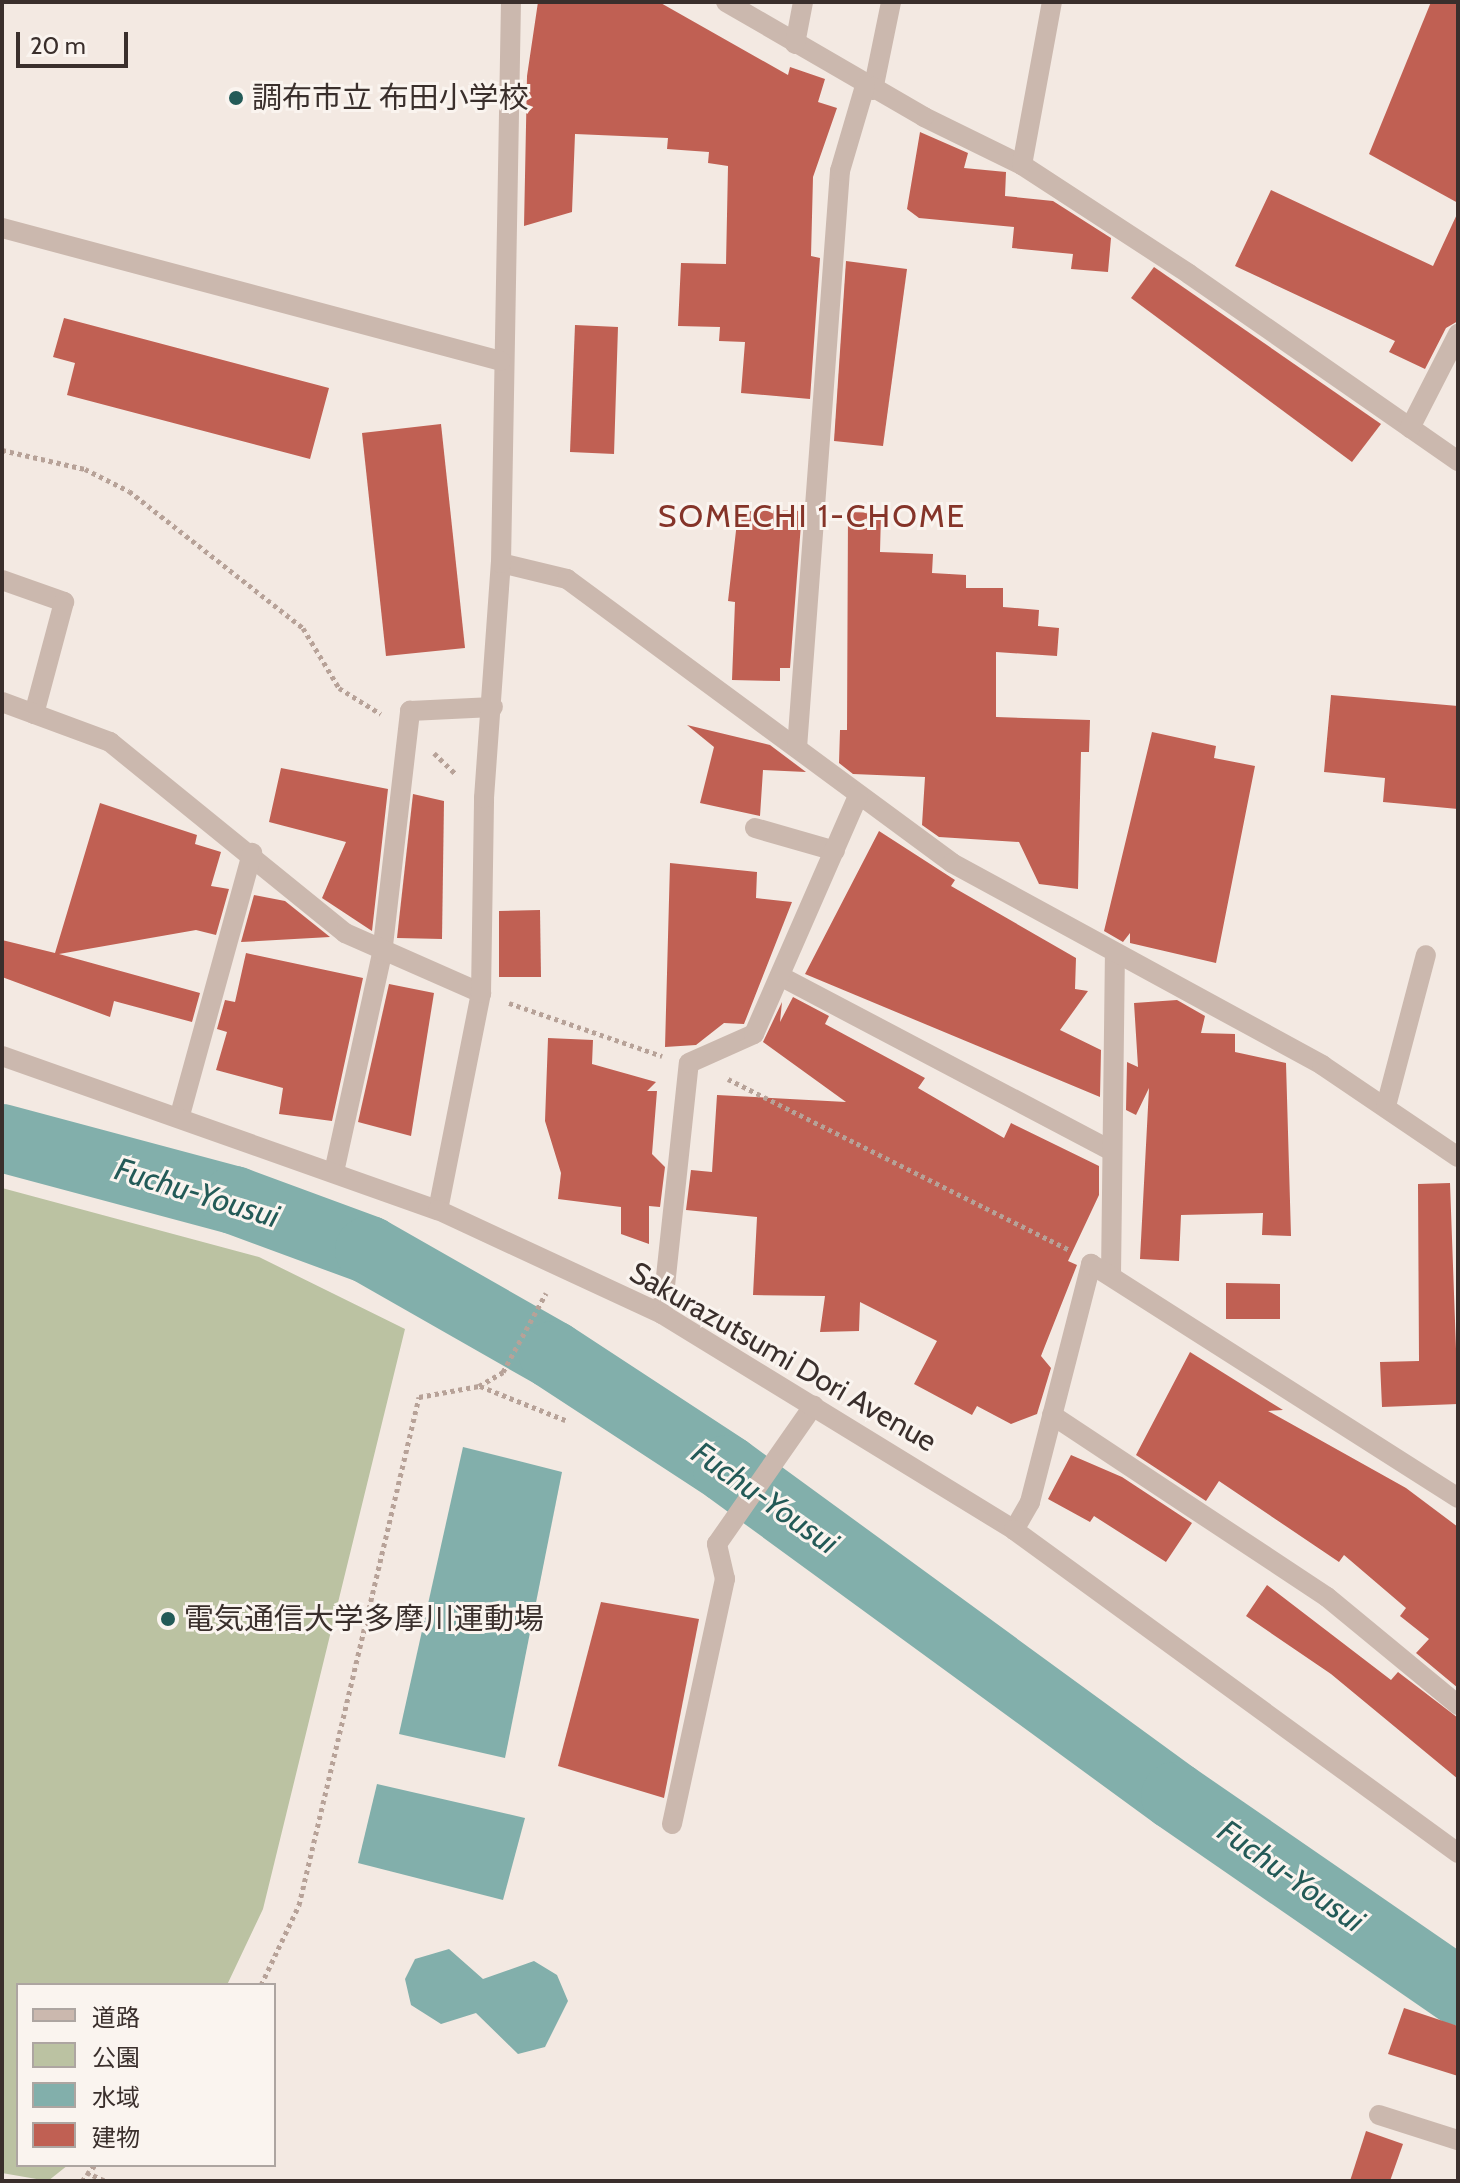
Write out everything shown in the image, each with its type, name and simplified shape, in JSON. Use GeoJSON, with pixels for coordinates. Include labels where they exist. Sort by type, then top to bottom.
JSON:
{"type":"FeatureCollection","features":[{"type":"Feature","properties":{"kind":"street"},"geometry":{"type":"LineString","coordinates":[[438,1210],[481,993],[484,798],[493,707],[501,563],[501,361],[511,2]]}},
{"type":"Feature","properties":{"kind":"street"},"geometry":{"type":"LineString","coordinates":[[726,2],[869,88],[1022,165],[1189,274],[1458,461]]}},
{"type":"Feature","properties":{"kind":"street"},"geometry":{"type":"LineString","coordinates":[[795,44],[803,2]]}},
{"type":"Feature","properties":{"kind":"street"},"geometry":{"type":"LineString","coordinates":[[797,748],[840,171],[869,88],[891,2]]}},
{"type":"Feature","properties":{"kind":"street"},"geometry":{"type":"LineString","coordinates":[[1022,165],[1052,2]]}},
{"type":"Feature","properties":{"kind":"street"},"geometry":{"type":"LineString","coordinates":[[2,228],[501,361]]}},
{"type":"Feature","properties":{"kind":"street"},"geometry":{"type":"LineString","coordinates":[[1410,428],[1458,334]]}},
{"type":"Feature","properties":{"kind":"street"},"geometry":{"type":"LineString","coordinates":[[501,563],[567,579],[952,863],[1115,958],[1386,1106],[1458,1157]]}},
{"type":"Feature","properties":{"kind":"street"},"geometry":{"type":"LineString","coordinates":[[2,580],[64,602],[34,714]]}},
{"type":"Feature","properties":{"kind":"street"},"geometry":{"type":"LineString","coordinates":[[2,702],[110,742],[252,853],[345,933],[382,954],[481,993]]}},
{"type":"Feature","properties":{"kind":"street"},"geometry":{"type":"LineString","coordinates":[[334,1172],[382,954],[410,711],[493,707]]}},
{"type":"Feature","properties":{"kind":"street"},"geometry":{"type":"LineString","coordinates":[[662,1314],[689,1063],[754,1034],[858,796]]}},
{"type":"Feature","properties":{"kind":"street"},"geometry":{"type":"LineString","coordinates":[[755,828],[835,851]]}},
{"type":"Feature","properties":{"kind":"street"},"geometry":{"type":"LineString","coordinates":[[180,1115],[252,853]]}},
{"type":"Feature","properties":{"kind":"street"},"geometry":{"type":"LineString","coordinates":[[1386,1106],[1426,955]]}},
{"type":"Feature","properties":{"kind":"street"},"geometry":{"type":"LineString","coordinates":[[1111,1276],[1115,958]]}},
{"type":"Feature","properties":{"kind":"street"},"geometry":{"type":"LineString","coordinates":[[780,976],[1112,1151]]}},
{"type":"Feature","properties":{"kind":"street","name":"Sakurazutsumi Dori Avenue"},"geometry":{"type":"LineString","coordinates":[[2,1056],[180,1115],[438,1210],[662,1314],[1014,1530],[1458,1853]]}},
{"type":"Feature","properties":{"kind":"street"},"geometry":{"type":"LineString","coordinates":[[1014,1530],[1030,1502],[1091,1264],[1458,1498]]}},
{"type":"Feature","properties":{"kind":"street"},"geometry":{"type":"LineString","coordinates":[[672,1824],[725,1579],[717,1544],[814,1405]]}},
{"type":"Feature","properties":{"kind":"street"},"geometry":{"type":"LineString","coordinates":[[1052,1415],[1327,1597],[1458,1705]]}},
{"type":"Feature","properties":{"kind":"street"},"geometry":{"type":"LineString","coordinates":[[1379,2115],[1458,2140]]}},
{"type":"Feature","properties":{"kind":"path"},"geometry":{"type":"LineString","coordinates":[[2,450],[85,469],[129,491],[303,628],[339,688],[407,730],[484,798]]}},
{"type":"Feature","properties":{"kind":"path"},"geometry":{"type":"LineString","coordinates":[[481,993],[689,1063],[899,1159],[1091,1264]]}},
{"type":"Feature","properties":{"kind":"path"},"geometry":{"type":"LineString","coordinates":[[262,1983],[299,1905],[419,1397],[479,1386],[503,1372],[536,1312]]}},
{"type":"Feature","properties":{"kind":"path"},"geometry":{"type":"LineString","coordinates":[[479,1386],[565,1420]]}},
{"type":"Feature","properties":{"kind":"path"},"geometry":{"type":"LineString","coordinates":[[82,2181],[92,2167]]}},
{"type":"Feature","properties":{"kind":"path"},"geometry":{"type":"LineString","coordinates":[[86,2172],[105,2181]]}},
{"type":"Feature","properties":{"kind":"green space","name":"電気通信大学多摩川運動場"},"geometry":{"type":"Polygon","coordinates":[[[2,1188],[259,1257],[405,1329],[263,1909],[228,1983],[16,1983],[16,2167],[66,2167],[48,2181],[2,2173],[2,1188]]]}},
{"type":"Feature","properties":{"kind":"water"},"geometry":{"type":"Polygon","coordinates":[[[463,1447],[562,1472],[505,1758],[399,1734],[463,1447]]]}},
{"type":"Feature","properties":{"kind":"water"},"geometry":{"type":"Polygon","coordinates":[[[377,1784],[525,1818],[503,1900],[358,1863],[377,1784]]]}},
{"type":"Feature","properties":{"kind":"water"},"geometry":{"type":"Polygon","coordinates":[[[449,1949],[483,1979],[534,1961],[557,1975],[568,2001],[545,2047],[518,2054],[476,2013],[441,2024],[411,2005],[405,1979],[415,1959],[449,1949]]]}},
{"type":"Feature","properties":{"kind":"building"},"geometry":{"type":"Polygon","coordinates":[[[538,2],[659,2],[788,75],[790,67],[825,79],[818,102],[837,108],[813,177],[811,256],[820,258],[810,399],[741,393],[745,342],[719,341],[720,327],[678,326],[681,263],[726,264],[728,166],[708,163],[709,152],[667,149],[668,138],[575,134],[572,212],[524,226],[527,76],[538,2]]]}},
{"type":"Feature","properties":{"kind":"building"},"geometry":{"type":"Polygon","coordinates":[[[1431,2],[1458,2],[1458,203],[1369,154],[1431,2]]]}},
{"type":"Feature","properties":{"kind":"building"},"geometry":{"type":"Polygon","coordinates":[[[920,132],[968,153],[964,168],[1006,172],[1005,196],[1053,201],[1111,238],[1108,272],[1071,269],[1073,254],[1012,248],[1014,227],[919,218],[907,209],[920,132]]]}},
{"type":"Feature","properties":{"kind":"building"},"geometry":{"type":"Polygon","coordinates":[[[1271,190],[1433,266],[1458,212],[1458,321],[1446,328],[1425,369],[1389,352],[1395,341],[1235,266],[1271,190]]]}},
{"type":"Feature","properties":{"kind":"building"},"geometry":{"type":"Polygon","coordinates":[[[846,261],[907,269],[883,446],[834,441],[846,261]]]}},
{"type":"Feature","properties":{"kind":"building"},"geometry":{"type":"Polygon","coordinates":[[[1154,267],[1381,424],[1352,462],[1131,298],[1154,267]]]}},
{"type":"Feature","properties":{"kind":"building"},"geometry":{"type":"Polygon","coordinates":[[[64,318],[329,388],[310,459],[67,395],[75,363],[53,357],[64,318]]]}},
{"type":"Feature","properties":{"kind":"building"},"geometry":{"type":"Polygon","coordinates":[[[575,325],[618,327],[614,454],[570,452],[575,325]]]}},
{"type":"Feature","properties":{"kind":"building"},"geometry":{"type":"Polygon","coordinates":[[[441,424],[465,648],[386,656],[362,433],[441,424]]]}},
{"type":"Feature","properties":{"kind":"building"},"geometry":{"type":"Polygon","coordinates":[[[802,511],[790,668],[780,668],[780,681],[732,680],[735,602],[728,601],[738,513],[802,511]]]}},
{"type":"Feature","properties":{"kind":"building"},"geometry":{"type":"Polygon","coordinates":[[[848,512],[881,513],[880,552],[933,554],[932,573],[966,575],[966,588],[1003,588],[1003,607],[1039,610],[1038,626],[1059,628],[1057,656],[996,652],[996,717],[1090,720],[1089,752],[1081,752],[1078,889],[1039,884],[1019,842],[939,837],[922,825],[925,777],[853,774],[839,763],[840,730],[847,730],[848,512]]]}},
{"type":"Feature","properties":{"kind":"building"},"geometry":{"type":"Polygon","coordinates":[[[1331,695],[1458,706],[1458,809],[1383,802],[1385,778],[1324,772],[1331,695]]]}},
{"type":"Feature","properties":{"kind":"building"},"geometry":{"type":"Polygon","coordinates":[[[687,725],[770,745],[806,772],[763,770],[760,816],[700,803],[714,747],[687,725]]]}},
{"type":"Feature","properties":{"kind":"building"},"geometry":{"type":"Polygon","coordinates":[[[1152,732],[1216,746],[1214,758],[1255,766],[1216,963],[1130,943],[1130,933],[1123,942],[1104,931],[1152,732]]]}},
{"type":"Feature","properties":{"kind":"building"},"geometry":{"type":"Polygon","coordinates":[[[281,768],[388,789],[372,931],[322,898],[346,842],[269,822],[281,768]]]}},
{"type":"Feature","properties":{"kind":"building"},"geometry":{"type":"Polygon","coordinates":[[[413,794],[444,801],[442,939],[397,938],[413,794]]]}},
{"type":"Feature","properties":{"kind":"building"},"geometry":{"type":"Polygon","coordinates":[[[100,803],[197,835],[195,844],[221,852],[211,886],[229,889],[216,935],[196,930],[59,954],[200,993],[192,1022],[114,1001],[110,1017],[2,977],[2,940],[55,953],[100,803]]]}},
{"type":"Feature","properties":{"kind":"building"},"geometry":{"type":"Polygon","coordinates":[[[879,831],[955,880],[951,886],[1076,958],[1075,989],[1088,991],[1060,1030],[1101,1050],[1100,1097],[805,974],[879,831]]]}},
{"type":"Feature","properties":{"kind":"building"},"geometry":{"type":"Polygon","coordinates":[[[670,863],[757,872],[756,898],[792,902],[744,1024],[724,1023],[696,1045],[665,1047],[670,863]]]}},
{"type":"Feature","properties":{"kind":"building"},"geometry":{"type":"Polygon","coordinates":[[[254,895],[285,901],[330,937],[241,942],[254,895]]]}},
{"type":"Feature","properties":{"kind":"building"},"geometry":{"type":"Polygon","coordinates":[[[540,910],[541,977],[499,977],[499,911],[540,910]]]}},
{"type":"Feature","properties":{"kind":"building"},"geometry":{"type":"Polygon","coordinates":[[[246,953],[363,978],[332,1121],[279,1114],[283,1088],[216,1070],[227,1032],[217,1029],[225,1000],[235,1002],[246,953]]]}},
{"type":"Feature","properties":{"kind":"building"},"geometry":{"type":"Polygon","coordinates":[[[389,984],[434,993],[411,1136],[358,1122],[389,984]]]}},
{"type":"Feature","properties":{"kind":"building"},"geometry":{"type":"Polygon","coordinates":[[[793,997],[829,1016],[825,1024],[925,1078],[918,1088],[1004,1138],[1011,1123],[1099,1166],[1099,1195],[1068,1261],[1077,1265],[1041,1356],[1051,1368],[1037,1414],[1011,1424],[977,1406],[972,1415],[914,1384],[937,1341],[860,1302],[859,1331],[820,1332],[825,1296],[753,1295],[757,1217],[686,1210],[691,1170],[712,1172],[717,1095],[846,1102],[763,1042],[782,1002],[780,1022],[793,997]]]}},
{"type":"Feature","properties":{"kind":"building"},"geometry":{"type":"Polygon","coordinates":[[[1177,1000],[1205,1016],[1201,1033],[1235,1034],[1235,1052],[1286,1063],[1291,1236],[1262,1235],[1263,1213],[1181,1215],[1179,1261],[1140,1259],[1149,1088],[1136,1115],[1126,1110],[1127,1062],[1138,1067],[1134,1003],[1177,1000]]]}},
{"type":"Feature","properties":{"kind":"building"},"geometry":{"type":"Polygon","coordinates":[[[548,1038],[593,1040],[592,1064],[656,1082],[647,1091],[657,1091],[652,1154],[665,1167],[660,1207],[649,1206],[649,1244],[621,1234],[621,1207],[558,1199],[561,1173],[545,1121],[548,1038]]]}},
{"type":"Feature","properties":{"kind":"building"},"geometry":{"type":"Polygon","coordinates":[[[1450,1183],[1458,1404],[1382,1407],[1380,1362],[1419,1361],[1418,1184],[1450,1183]]]}},
{"type":"Feature","properties":{"kind":"building"},"geometry":{"type":"Polygon","coordinates":[[[1226,1283],[1280,1284],[1280,1319],[1226,1319],[1226,1283]]]}},
{"type":"Feature","properties":{"kind":"building"},"geometry":{"type":"Polygon","coordinates":[[[1190,1352],[1283,1410],[1268,1411],[1406,1488],[1458,1527],[1458,1688],[1416,1653],[1429,1639],[1400,1616],[1406,1608],[1344,1555],[1339,1562],[1219,1481],[1206,1501],[1136,1455],[1190,1352]]]}},
{"type":"Feature","properties":{"kind":"building"},"geometry":{"type":"Polygon","coordinates":[[[1071,1455],[1122,1477],[1192,1523],[1166,1562],[1094,1516],[1090,1522],[1048,1499],[1071,1455]]]}},
{"type":"Feature","properties":{"kind":"building"},"geometry":{"type":"Polygon","coordinates":[[[1267,1585],[1391,1680],[1398,1672],[1458,1718],[1458,1779],[1331,1674],[1246,1616],[1267,1585]]]}},
{"type":"Feature","properties":{"kind":"building"},"geometry":{"type":"Polygon","coordinates":[[[601,1602],[699,1619],[664,1798],[558,1766],[601,1602]]]}},
{"type":"Feature","properties":{"kind":"building"},"geometry":{"type":"Polygon","coordinates":[[[1404,2008],[1458,2026],[1458,2076],[1388,2054],[1404,2008]]]}},
{"type":"Feature","properties":{"kind":"building"},"geometry":{"type":"Polygon","coordinates":[[[1366,2131],[1403,2144],[1390,2181],[1350,2181],[1366,2131]]]}},
{"type":"Feature","properties":{"kind":"waterway","name":"Fuchu-Yousui"},"geometry":{"type":"LineString","coordinates":[[2,1138],[234,1200],[369,1250],[553,1355],[727,1469],[1175,1796],[1458,1991]]}},
{"type":"Feature","properties":{"kind":"place","name":"調布市立 布田小学校"},"geometry":{"type":"Point","coordinates":[236,98]}},
{"type":"Feature","properties":{"kind":"place","name":"電気通信大学多摩川運動場"},"geometry":{"type":"Point","coordinates":[168,1619]}},
{"type":"Feature","properties":{"kind":"district","name":"SOMECHI 1-CHOME"},"geometry":{"type":"Point","coordinates":[812,516]}}]}
